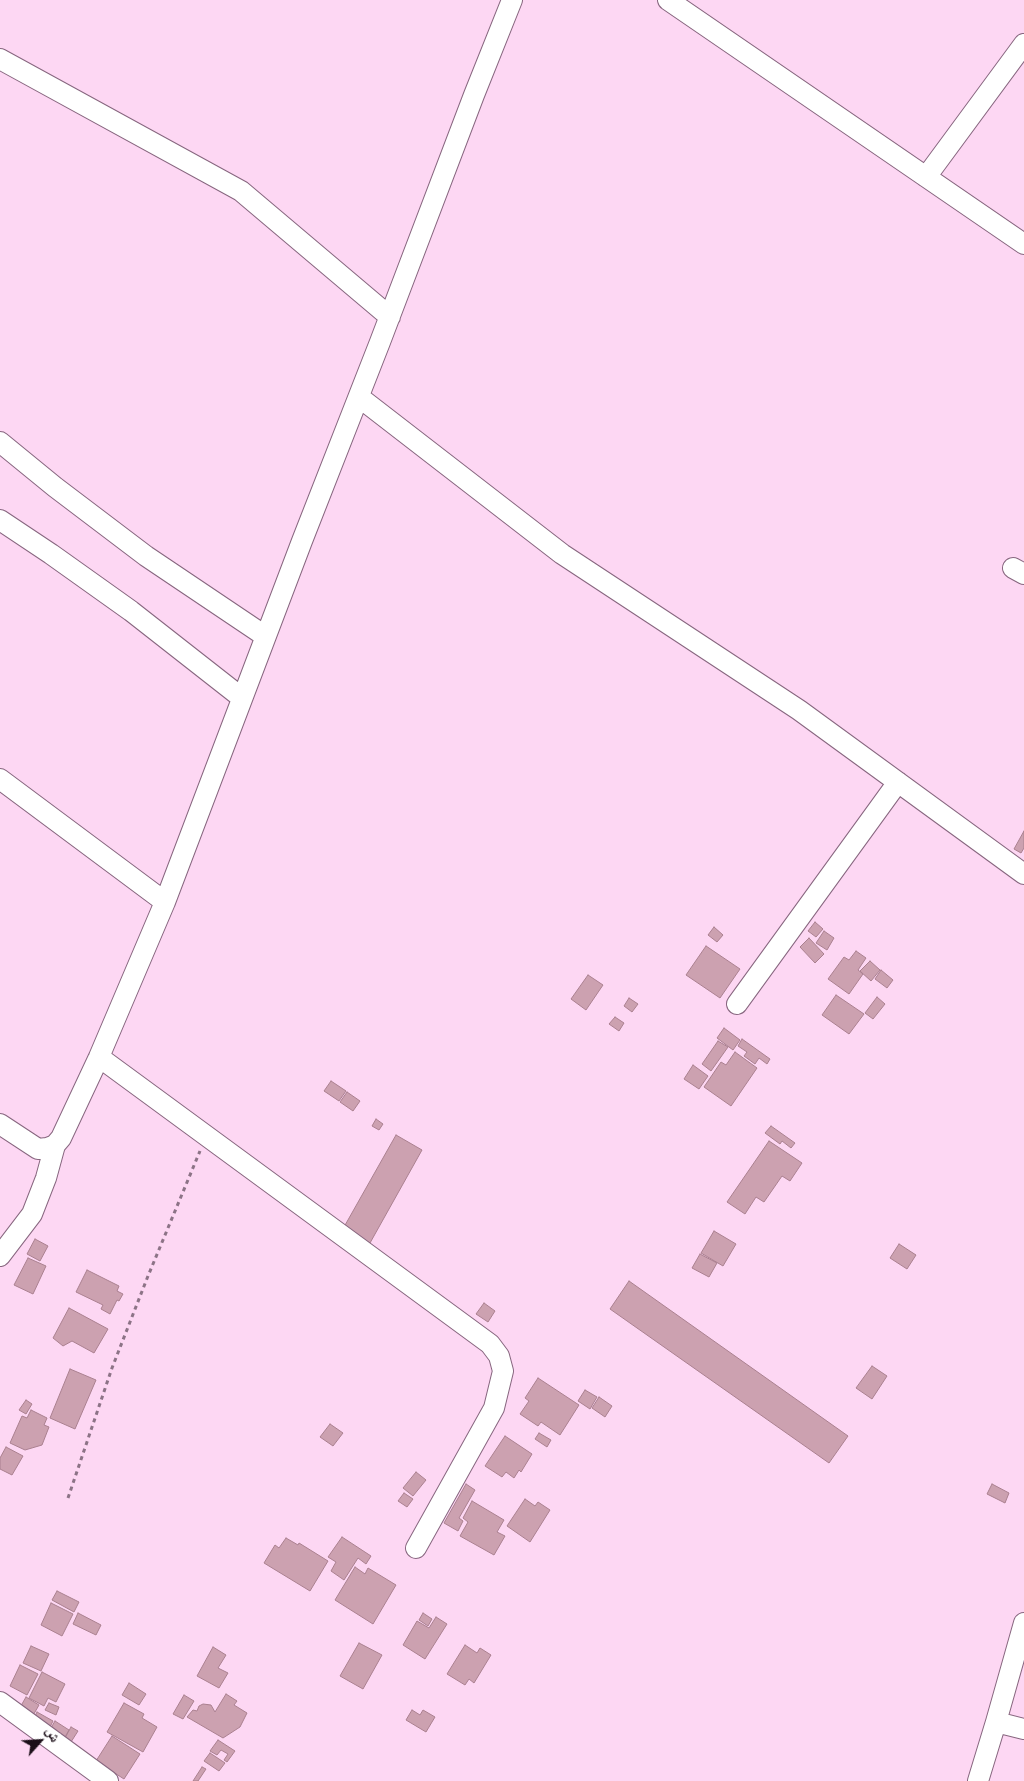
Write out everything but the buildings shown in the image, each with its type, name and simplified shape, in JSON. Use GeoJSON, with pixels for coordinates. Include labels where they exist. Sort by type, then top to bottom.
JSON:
{"type":"FeatureCollection","features":[{"type":"Feature","properties":{"kind":"street"},"geometry":{"type":"LineString","coordinates":[[0,1256],[32,1214],[46,1178],[55,1145],[61,1138],[99,1057],[165,902],[512,0]]}},
{"type":"Feature","properties":{"kind":"street"},"geometry":{"type":"LineString","coordinates":[[668,0],[1024,244]]}},
{"type":"Feature","properties":{"kind":"street"},"geometry":{"type":"LineString","coordinates":[[926,177],[1024,44]]}},
{"type":"Feature","properties":{"kind":"street"},"geometry":{"type":"LineString","coordinates":[[0,59],[241,191],[390,317]]}},
{"type":"Feature","properties":{"kind":"street"},"geometry":{"type":"LineString","coordinates":[[358,397],[562,554],[799,710],[1024,874]]}},
{"type":"Feature","properties":{"kind":"street"},"geometry":{"type":"LineString","coordinates":[[0,442],[55,487],[146,556],[266,636]]}},
{"type":"Feature","properties":{"kind":"street"},"geometry":{"type":"LineString","coordinates":[[0,520],[131,611],[242,698]]}},
{"type":"Feature","properties":{"kind":"street"},"geometry":{"type":"LineString","coordinates":[[0,779],[165,902]]}},
{"type":"Feature","properties":{"kind":"street"},"geometry":{"type":"LineString","coordinates":[[738,1004],[898,782]]}},
{"type":"Feature","properties":{"kind":"street"},"geometry":{"type":"LineString","coordinates":[[99,1057],[490,1344],[499,1356],[503,1371],[494,1408],[416,1548]]}},
{"type":"Feature","properties":{"kind":"street"},"geometry":{"type":"LineString","coordinates":[[0,1124],[38,1149],[55,1145]]}},
{"type":"Feature","properties":{"kind":"street"},"geometry":{"type":"LineString","coordinates":[[978,1781],[1024,1623]]}},
{"type":"Feature","properties":{"kind":"street"},"geometry":{"type":"LineString","coordinates":[[0,1702],[108,1781]]}},
{"type":"Feature","properties":{"kind":"street"},"geometry":{"type":"LineString","coordinates":[[996,1722],[1024,1730]]}},
{"type":"Feature","properties":{"kind":"path"},"geometry":{"type":"LineString","coordinates":[[68,1498],[126,1331],[206,1136]]}}]}
